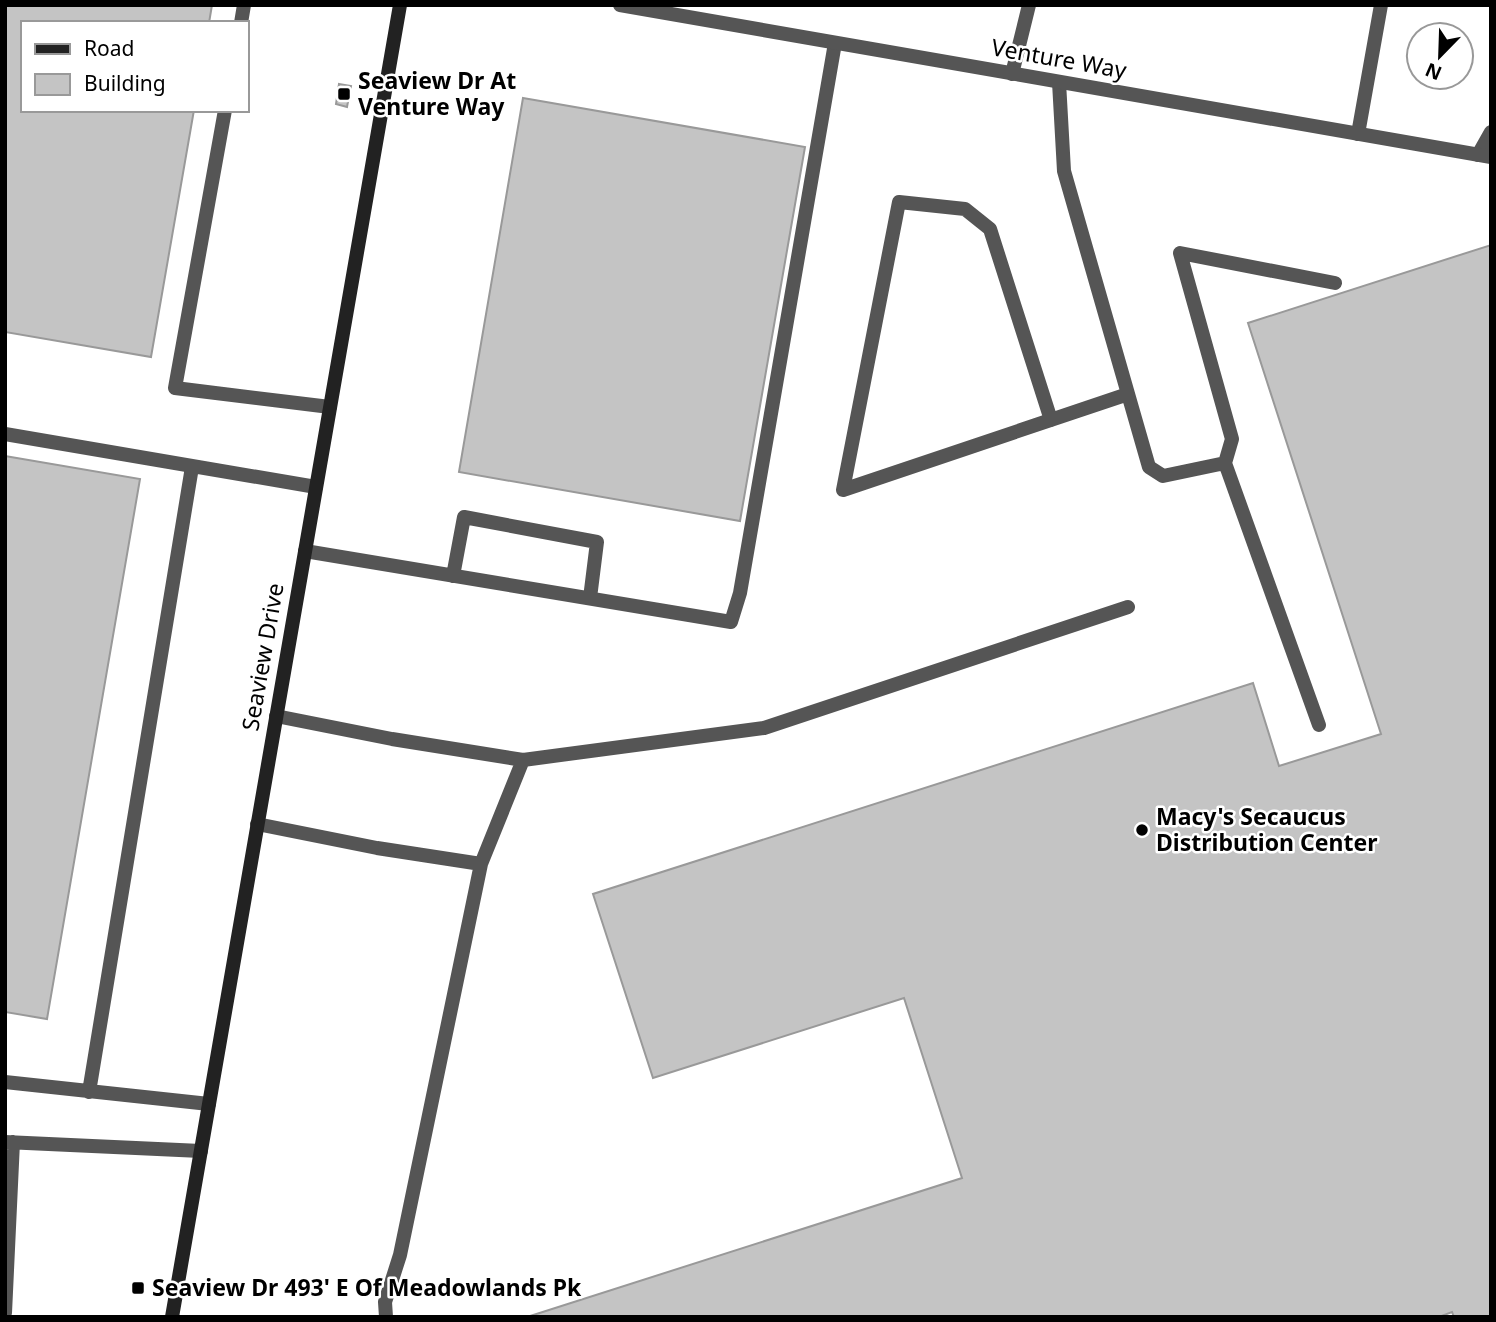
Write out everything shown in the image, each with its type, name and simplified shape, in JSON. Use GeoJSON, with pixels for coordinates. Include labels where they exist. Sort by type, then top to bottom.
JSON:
{"type":"FeatureCollection","features":[{"type":"Feature","properties":{"kind":"main road","name":"Seaview Drive"},"geometry":{"type":"LineString","coordinates":[[172,1317],[400,5]]}},
{"type":"Feature","properties":{"kind":"street","name":"Venture Way"},"geometry":{"type":"LineString","coordinates":[[620,5],[1484,156]]}},
{"type":"Feature","properties":{"kind":"street"},"geometry":{"type":"LineString","coordinates":[[1012,74],[1028,5]]}},
{"type":"Feature","properties":{"kind":"street"},"geometry":{"type":"LineString","coordinates":[[1358,134],[1381,5]]}},
{"type":"Feature","properties":{"kind":"street"},"geometry":{"type":"LineString","coordinates":[[304,551],[731,622],[740,593],[835,43]]}},
{"type":"Feature","properties":{"kind":"street"},"geometry":{"type":"LineString","coordinates":[[1059,82],[1064,171],[1149,467],[1163,476],[1225,463]]}},
{"type":"Feature","properties":{"kind":"street"},"geometry":{"type":"LineString","coordinates":[[225,112],[175,388],[330,407]]}},
{"type":"Feature","properties":{"kind":"street"},"geometry":{"type":"LineString","coordinates":[[1484,156],[1491,132]]}},
{"type":"Feature","properties":{"kind":"street"},"geometry":{"type":"LineString","coordinates":[[1051,420],[990,229],[965,209],[899,202],[843,490],[1051,420],[1128,394]]}},
{"type":"Feature","properties":{"kind":"street"},"geometry":{"type":"LineString","coordinates":[[1319,725],[1225,463],[1232,439],[1180,253],[1335,283]]}},
{"type":"Feature","properties":{"kind":"street"},"geometry":{"type":"LineString","coordinates":[[5,434],[316,487]]}},
{"type":"Feature","properties":{"kind":"street"},"geometry":{"type":"LineString","coordinates":[[89,1092],[192,467]]}},
{"type":"Feature","properties":{"kind":"street"},"geometry":{"type":"LineString","coordinates":[[453,576],[464,517],[597,542],[590,598]]}},
{"type":"Feature","properties":{"kind":"street"},"geometry":{"type":"LineString","coordinates":[[276,716],[392,739],[523,760],[764,728],[1128,607]]}},
{"type":"Feature","properties":{"kind":"street"},"geometry":{"type":"LineString","coordinates":[[386,1317],[385,1301],[400,1255],[481,863],[523,760]]}},
{"type":"Feature","properties":{"kind":"street"},"geometry":{"type":"LineString","coordinates":[[257,824],[377,848],[481,863]]}},
{"type":"Feature","properties":{"kind":"street"},"geometry":{"type":"LineString","coordinates":[[5,1082],[209,1104]]}},
{"type":"Feature","properties":{"kind":"street"},"geometry":{"type":"LineString","coordinates":[[5,1313],[9,1142],[201,1151]]}},
{"type":"Feature","properties":{"kind":"building"},"geometry":{"type":"Polygon","coordinates":[[[5,5],[212,5],[209,21],[21,21],[21,112],[194,112],[151,357],[5,332],[5,5]]]}},
{"type":"Feature","properties":{"kind":"building"},"geometry":{"type":"Polygon","coordinates":[[[339,84],[351,86],[347,107],[336,104],[339,84]]]}},
{"type":"Feature","properties":{"kind":"building"},"geometry":{"type":"Polygon","coordinates":[[[523,98],[805,147],[740,521],[459,472],[523,98]]]}},
{"type":"Feature","properties":{"kind":"building","name":"Macy's Secaucus Distribution Center"},"geometry":{"type":"Polygon","coordinates":[[[1491,245],[1491,1317],[1454,1317],[1452,1312],[1439,1317],[527,1317],[962,1178],[904,998],[653,1078],[593,894],[1253,683],[1279,766],[1381,734],[1248,323],[1491,245]]]}},
{"type":"Feature","properties":{"kind":"building"},"geometry":{"type":"Polygon","coordinates":[[[5,456],[140,479],[47,1019],[5,1012],[5,456]]]}},
{"type":"Feature","properties":{"kind":"place","name":"Seaview Dr At Venture Way"},"geometry":{"type":"Point","coordinates":[344,94]}},
{"type":"Feature","properties":{"kind":"place","name":"Macy's Secaucus Distribution Center"},"geometry":{"type":"Point","coordinates":[1142,830]}},
{"type":"Feature","properties":{"kind":"place","name":"Seaview Dr 493' E Of Meadowlands Pk"},"geometry":{"type":"Point","coordinates":[138,1288]}}]}
